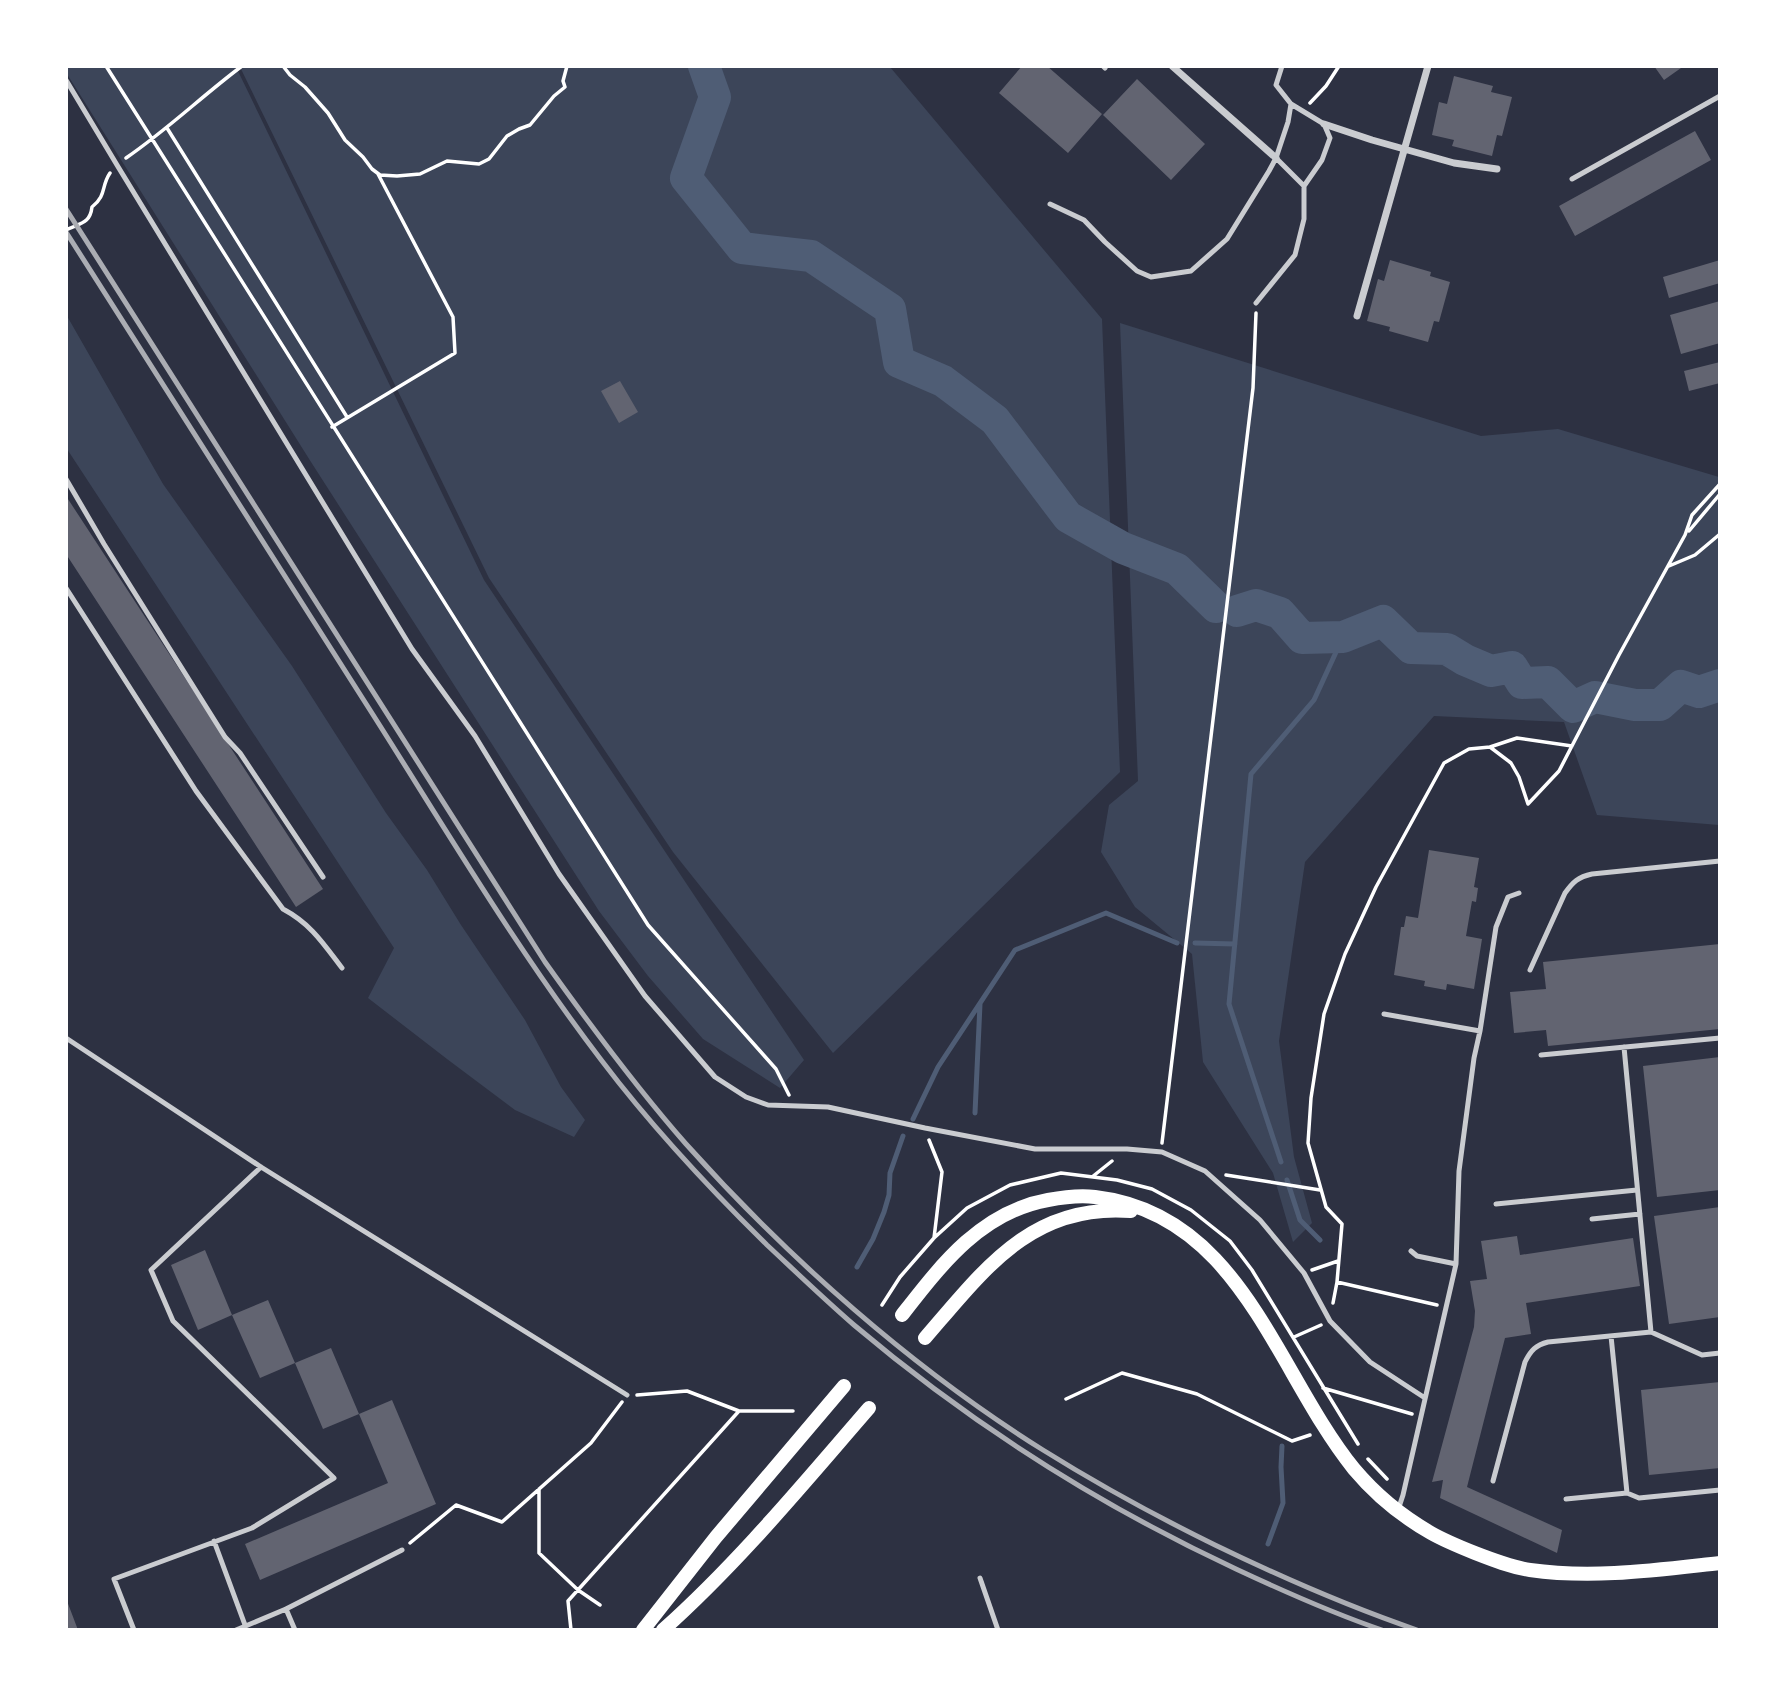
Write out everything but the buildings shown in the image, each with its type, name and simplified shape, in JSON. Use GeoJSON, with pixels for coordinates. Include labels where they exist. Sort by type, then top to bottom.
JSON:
{"type":"FeatureCollection","features":[{"type":"Feature","properties":{"kind":"main road"},"geometry":{"type":"LineString","coordinates":[[902,1315],[962,1244],[1013,1210],[1036,1202],[1078,1195],[1120,1201],[1163,1218],[1185,1231],[1216,1259],[1244,1294],[1325,1429],[1355,1470],[1398,1510],[1431,1533],[1504,1564],[1529,1570],[1638,1573],[1720,1563]]}},
{"type":"Feature","properties":{"kind":"main road"},"geometry":{"type":"LineString","coordinates":[[925,1338],[967,1289],[1001,1256],[1049,1223],[1097,1210],[1136,1212],[1163,1218]]}},
{"type":"Feature","properties":{"kind":"main road"},"geometry":{"type":"LineString","coordinates":[[643,1629],[716,1537],[844,1385]]}},
{"type":"Feature","properties":{"kind":"main road"},"geometry":{"type":"LineString","coordinates":[[663,1629],[735,1560],[869,1408]]}},
{"type":"Feature","properties":{"kind":"street"},"geometry":{"type":"LineString","coordinates":[[1172,66],[1276,158]]}},
{"type":"Feature","properties":{"kind":"street"},"geometry":{"type":"LineString","coordinates":[[1357,316],[1428,66]]}},
{"type":"Feature","properties":{"kind":"street"},"geometry":{"type":"LineString","coordinates":[[1324,124],[1454,163],[1497,169]]}},
{"type":"Feature","properties":{"kind":"lane"},"geometry":{"type":"LineString","coordinates":[[1256,303],[1295,255],[1304,219],[1304,186],[1322,160],[1330,138],[1324,124],[1292,104],[1276,85],[1282,66]]}},
{"type":"Feature","properties":{"kind":"lane"},"geometry":{"type":"LineString","coordinates":[[66,80],[412,649],[475,736],[559,874],[645,996],[715,1077],[746,1097],[768,1105],[828,1107],[1035,1149],[1127,1149],[1161,1152],[1205,1171],[1260,1220],[1304,1273],[1330,1321],[1370,1362],[1425,1398]]}},
{"type":"Feature","properties":{"kind":"lane"},"geometry":{"type":"LineString","coordinates":[[1572,179],[1720,96]]}},
{"type":"Feature","properties":{"kind":"lane"},"geometry":{"type":"LineString","coordinates":[[1050,204],[1084,220],[1137,271],[1151,277],[1191,271],[1227,239],[1269,171],[1276,158],[1292,104]]}},
{"type":"Feature","properties":{"kind":"lane"},"geometry":{"type":"LineString","coordinates":[[1276,158],[1304,186]]}},
{"type":"Feature","properties":{"kind":"lane"},"geometry":{"type":"LineString","coordinates":[[66,479],[225,737],[240,753],[323,877]]}},
{"type":"Feature","properties":{"kind":"lane"},"geometry":{"type":"LineString","coordinates":[[66,588],[196,791],[283,909],[299,917],[313,930],[342,968]]}},
{"type":"Feature","properties":{"kind":"lane"},"geometry":{"type":"LineString","coordinates":[[1530,970],[1565,893],[1580,877],[1720,862]]}},
{"type":"Feature","properties":{"kind":"lane"},"geometry":{"type":"LineString","coordinates":[[1398,1510],[1455,1264],[1459,1171],[1474,1058],[1496,927],[1508,897],[1519,893]]}},
{"type":"Feature","properties":{"kind":"lane"},"geometry":{"type":"LineString","coordinates":[[1384,1014],[1480,1031]]}},
{"type":"Feature","properties":{"kind":"lane"},"geometry":{"type":"LineString","coordinates":[[66,1038],[261,1167],[627,1395]]}},
{"type":"Feature","properties":{"kind":"lane"},"geometry":{"type":"LineString","coordinates":[[1541,1055],[1720,1038]]}},
{"type":"Feature","properties":{"kind":"lane"},"geometry":{"type":"LineString","coordinates":[[1623,1047],[1651,1332]]}},
{"type":"Feature","properties":{"kind":"lane"},"geometry":{"type":"LineString","coordinates":[[134,1629],[114,1579],[252,1528],[334,1478],[173,1321],[151,1270],[261,1167]]}},
{"type":"Feature","properties":{"kind":"lane"},"geometry":{"type":"LineString","coordinates":[[1496,1204],[1637,1190]]}},
{"type":"Feature","properties":{"kind":"lane"},"geometry":{"type":"LineString","coordinates":[[1592,1219],[1640,1214]]}},
{"type":"Feature","properties":{"kind":"lane"},"geometry":{"type":"LineString","coordinates":[[1411,1251],[1417,1256],[1455,1264]]}},
{"type":"Feature","properties":{"kind":"lane"},"geometry":{"type":"LineString","coordinates":[[1493,1481],[1525,1362],[1538,1345],[1651,1332],[1702,1355],[1720,1353]]}},
{"type":"Feature","properties":{"kind":"lane"},"geometry":{"type":"LineString","coordinates":[[1611,1336],[1627,1493]]}},
{"type":"Feature","properties":{"kind":"lane"},"geometry":{"type":"LineString","coordinates":[[1566,1499],[1627,1493],[1639,1498],[1720,1490]]}},
{"type":"Feature","properties":{"kind":"lane"},"geometry":{"type":"LineString","coordinates":[[214,1541],[245,1625]]}},
{"type":"Feature","properties":{"kind":"lane"},"geometry":{"type":"LineString","coordinates":[[236,1629],[286,1609],[402,1550]]}},
{"type":"Feature","properties":{"kind":"lane"},"geometry":{"type":"LineString","coordinates":[[980,1578],[998,1629]]}},
{"type":"Feature","properties":{"kind":"lane"},"geometry":{"type":"LineString","coordinates":[[286,1609],[295,1629]]}},
{"type":"Feature","properties":{"kind":"path"},"geometry":{"type":"LineString","coordinates":[[106,66],[648,925],[776,1069],[795,1107]]}},
{"type":"Feature","properties":{"kind":"path"},"geometry":{"type":"LineString","coordinates":[[283,66],[313,95],[345,140],[372,169],[380,175],[397,176],[420,174],[447,161],[479,164],[489,159],[507,136],[530,125],[565,87],[563,81],[567,66]]}},
{"type":"Feature","properties":{"kind":"path"},"geometry":{"type":"LineString","coordinates":[[1302,110],[1326,86],[1339,66]]}},
{"type":"Feature","properties":{"kind":"path"},"geometry":{"type":"LineString","coordinates":[[66,230],[88,220],[92,207],[100,201],[108,176],[117,165],[153,140],[242,67]]}},
{"type":"Feature","properties":{"kind":"path"},"geometry":{"type":"LineString","coordinates":[[167,128],[348,418]]}},
{"type":"Feature","properties":{"kind":"path"},"geometry":{"type":"LineString","coordinates":[[332,427],[455,353],[453,317],[377,172]]}},
{"type":"Feature","properties":{"kind":"path"},"geometry":{"type":"LineString","coordinates":[[1161,1152],[1253,388],[1256,303]]}},
{"type":"Feature","properties":{"kind":"path"},"geometry":{"type":"LineString","coordinates":[[1490,747],[1511,763],[1528,804],[1559,771],[1685,535],[1692,515],[1720,484]]}},
{"type":"Feature","properties":{"kind":"path"},"geometry":{"type":"LineString","coordinates":[[1685,535],[1720,494]]}},
{"type":"Feature","properties":{"kind":"path"},"geometry":{"type":"LineString","coordinates":[[1668,566],[1695,555],[1720,534]]}},
{"type":"Feature","properties":{"kind":"path"},"geometry":{"type":"LineString","coordinates":[[1294,1337],[1330,1321],[1337,1282],[1342,1224],[1326,1207],[1308,1143],[1311,1098],[1324,1014],[1345,954],[1376,887],[1444,763],[1469,749],[1490,747],[1517,738],[1572,746]]}},
{"type":"Feature","properties":{"kind":"path"},"geometry":{"type":"LineString","coordinates":[[925,1128],[942,1172],[934,1238]]}},
{"type":"Feature","properties":{"kind":"path"},"geometry":{"type":"LineString","coordinates":[[1092,1177],[1127,1149]]}},
{"type":"Feature","properties":{"kind":"path"},"geometry":{"type":"LineString","coordinates":[[1205,1171],[1320,1190]]}},
{"type":"Feature","properties":{"kind":"path"},"geometry":{"type":"LineString","coordinates":[[882,1305],[900,1277],[934,1238],[967,1208],[1010,1185],[1061,1173],[1117,1180],[1152,1189],[1191,1210],[1230,1241],[1252,1270],[1364,1454],[1403,1495]]}},
{"type":"Feature","properties":{"kind":"path"},"geometry":{"type":"LineString","coordinates":[[1304,1273],[1339,1261]]}},
{"type":"Feature","properties":{"kind":"path"},"geometry":{"type":"LineString","coordinates":[[1337,1282],[1446,1306]]}},
{"type":"Feature","properties":{"kind":"path"},"geometry":{"type":"LineString","coordinates":[[1066,1399],[1122,1373],[1197,1394],[1292,1441],[1325,1429]]}},
{"type":"Feature","properties":{"kind":"path"},"geometry":{"type":"LineString","coordinates":[[1323,1388],[1421,1417]]}},
{"type":"Feature","properties":{"kind":"path"},"geometry":{"type":"LineString","coordinates":[[402,1550],[456,1505],[502,1522],[591,1443],[627,1395],[687,1391],[739,1411],[793,1411]]}},
{"type":"Feature","properties":{"kind":"path"},"geometry":{"type":"LineString","coordinates":[[571,1629],[568,1601],[739,1411]]}},
{"type":"Feature","properties":{"kind":"path"},"geometry":{"type":"LineString","coordinates":[[539,1489],[539,1553],[578,1590],[600,1605]]}},
{"type":"Feature","properties":{"kind":"shaded area"},"geometry":{"type":"Polygon","coordinates":[[[67,66],[236,67],[484,580],[804,1060],[780,1088],[703,1039],[648,976],[599,911],[311,462],[67,74],[67,66]]]}},
{"type":"Feature","properties":{"kind":"shaded area"},"geometry":{"type":"Polygon","coordinates":[[[240,67],[890,67],[1102,319],[1120,772],[833,1053],[673,852],[489,578],[240,67]]]}},
{"type":"Feature","properties":{"kind":"shaded area"},"geometry":{"type":"Polygon","coordinates":[[[67,316],[163,484],[292,666],[386,813],[427,870],[525,1020],[561,1087],[585,1120],[574,1137],[515,1110],[368,998],[394,948],[67,449],[67,316]]]}},
{"type":"Feature","properties":{"kind":"shaded area"},"geometry":{"type":"Polygon","coordinates":[[[1120,323],[1481,436],[1558,429],[1719,477],[1719,825],[1597,815],[1564,722],[1434,716],[1305,862],[1279,1041],[1294,1157],[1312,1223],[1293,1242],[1273,1173],[1203,1062],[1192,954],[1135,907],[1101,852],[1109,805],[1138,781],[1120,323]]]}},
{"type":"Feature","properties":{"kind":"waterway"},"geometry":{"type":"LineString","coordinates":[[704,66],[715,97],[686,178],[742,248],[811,256],[890,309],[899,362],[943,381],[995,420],[1068,517],[1123,548],[1177,569],[1216,607]]}},
{"type":"Feature","properties":{"kind":"waterway"},"geometry":{"type":"LineString","coordinates":[[1237,611],[1256,605],[1280,613],[1302,638],[1343,637],[1383,621],[1411,648],[1447,649],[1491,671],[1512,667],[1522,683],[1548,682],[1573,707],[1595,697],[1635,705],[1660,705],[1681,686],[1699,692],[1720,685]]}},
{"type":"Feature","properties":{"kind":"waterway"},"geometry":{"type":"LineString","coordinates":[[1281,1162],[1229,1004],[1251,774],[1314,700],[1343,637]]}},
{"type":"Feature","properties":{"kind":"waterway"},"geometry":{"type":"LineString","coordinates":[[913,1119],[938,1067],[1015,950],[1106,913],[1177,943]]}},
{"type":"Feature","properties":{"kind":"waterway"},"geometry":{"type":"LineString","coordinates":[[1195,943],[1235,944]]}},
{"type":"Feature","properties":{"kind":"waterway"},"geometry":{"type":"LineString","coordinates":[[975,1113],[980,1004]]}},
{"type":"Feature","properties":{"kind":"waterway"},"geometry":{"type":"LineString","coordinates":[[857,1267],[884,1212],[889,1195],[890,1173],[903,1136]]}},
{"type":"Feature","properties":{"kind":"waterway"},"geometry":{"type":"LineString","coordinates":[[1287,1180],[1300,1220],[1320,1240]]}},
{"type":"Feature","properties":{"kind":"waterway"},"geometry":{"type":"LineString","coordinates":[[1268,1544],[1283,1503],[1282,1446]]}},
{"type":"Feature","properties":{"kind":"railway"},"geometry":{"type":"LineString","coordinates":[[66,209],[545,962],[649,1100],[726,1187],[810,1270],[854,1309],[946,1384],[1043,1450],[1128,1500],[1215,1545],[1314,1590],[1417,1630]]}},
{"type":"Feature","properties":{"kind":"railway"},"geometry":{"type":"LineString","coordinates":[[66,232],[538,973],[602,1061],[702,1179],[767,1245],[854,1325],[943,1395],[1037,1460],[1185,1544],[1290,1593],[1382,1630]]}}]}
